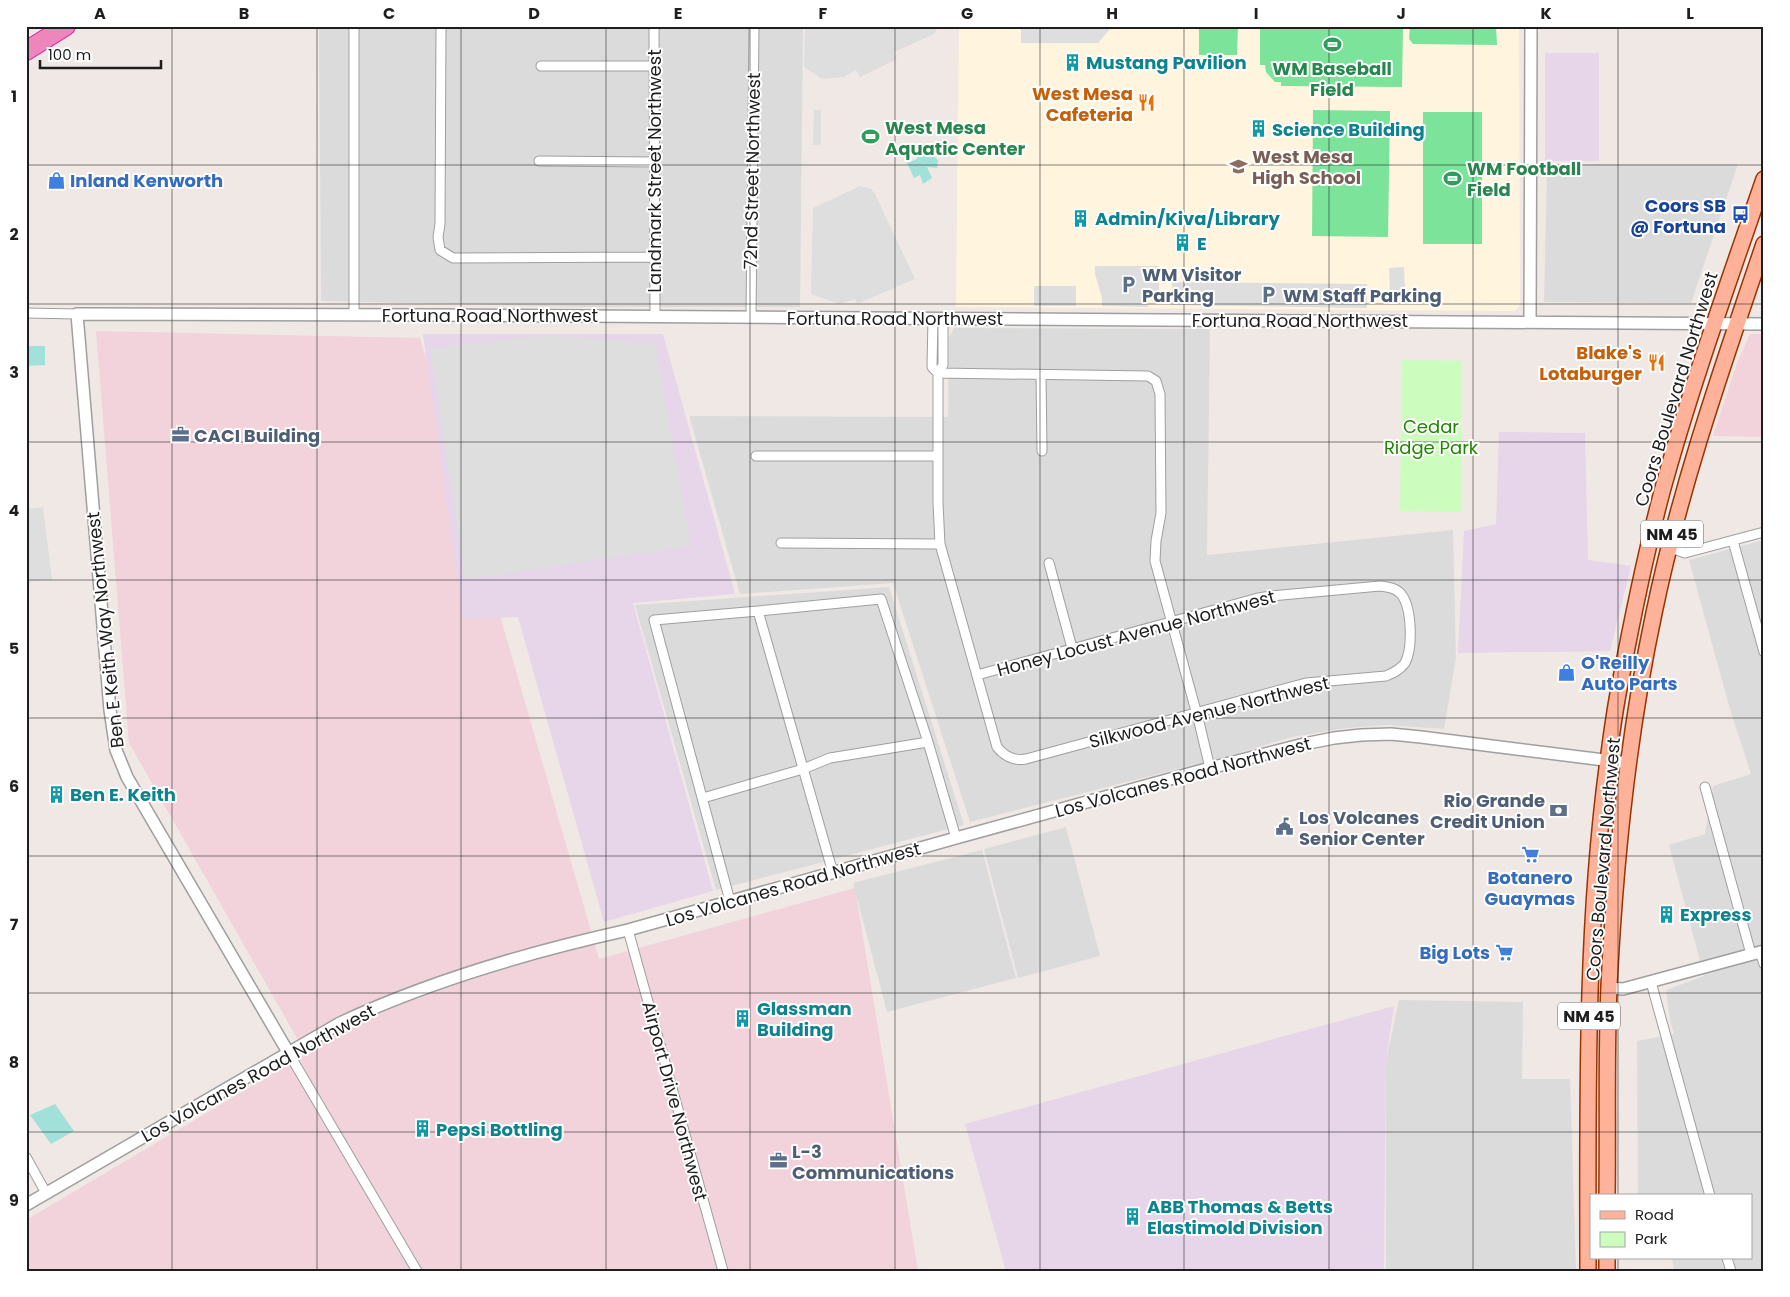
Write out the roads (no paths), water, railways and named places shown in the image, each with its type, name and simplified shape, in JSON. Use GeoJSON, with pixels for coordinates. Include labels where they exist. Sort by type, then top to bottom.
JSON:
{"type":"FeatureCollection","features":[{"type":"Feature","properties":{"kind":"highway"},"geometry":{"type":"LineString","coordinates":[[26,51],[66,26]]}},
{"type":"Feature","properties":{"kind":"main road","name":"Coors Boulevard Northwest"},"geometry":{"type":"LineString","coordinates":[[1588,1271],[1589,995],[1592,928],[1600,828],[1619,685],[1663,489],[1687,408],[1764,179]]}},
{"type":"Feature","properties":{"kind":"main road","name":"Coors Boulevard Northwest"},"geometry":{"type":"LineString","coordinates":[[1607,1194],[1609,988],[1617,860],[1628,763],[1646,655],[1668,547],[1704,422],[1764,244]]}},
{"type":"Feature","properties":{"kind":"main road"},"geometry":{"type":"LineString","coordinates":[[1663,489],[1670,498],[1662,535],[1668,547]]}},
{"type":"Feature","properties":{"kind":"main road"},"geometry":{"type":"LineString","coordinates":[[1641,587],[1647,600],[1642,639],[1646,655]]}},
{"type":"Feature","properties":{"kind":"main road"},"geometry":{"type":"LineString","coordinates":[[1592,928],[1600,938],[1601,977],[1609,988]]}},
{"type":"Feature","properties":{"kind":"main road"},"geometry":{"type":"LineString","coordinates":[[1589,995],[1597,1007],[1599,1015],[1600,1050],[1609,1060]]}},
{"type":"Feature","properties":{"kind":"street"},"geometry":{"type":"LineString","coordinates":[[354,26],[354,314]]}},
{"type":"Feature","properties":{"kind":"street"},"geometry":{"type":"LineString","coordinates":[[441,26],[440,224],[438,237],[440,250],[453,258],[654,258]]}},
{"type":"Feature","properties":{"kind":"street","name":"Landmark Street Northwest"},"geometry":{"type":"LineString","coordinates":[[654,26],[655,316]]}},
{"type":"Feature","properties":{"kind":"street","name":"72nd Street Northwest"},"geometry":{"type":"LineString","coordinates":[[751,317],[754,26]]}},
{"type":"Feature","properties":{"kind":"street"},"geometry":{"type":"LineString","coordinates":[[1530,322],[1531,26]]}},
{"type":"Feature","properties":{"kind":"street"},"geometry":{"type":"LineString","coordinates":[[541,66],[654,66]]}},
{"type":"Feature","properties":{"kind":"street"},"geometry":{"type":"LineString","coordinates":[[539,161],[654,162]]}},
{"type":"Feature","properties":{"kind":"street","name":"Fortuna Road Northwest"},"geometry":{"type":"LineString","coordinates":[[26,313],[1764,324]]}},
{"type":"Feature","properties":{"kind":"street","name":"Ben E Keith Way Northwest"},"geometry":{"type":"LineString","coordinates":[[77,314],[109,701],[116,750],[127,777],[288,1052]]}},
{"type":"Feature","properties":{"kind":"street"},"geometry":{"type":"LineString","coordinates":[[938,318],[943,365],[938,373],[937,456],[940,544],[977,675]]}},
{"type":"Feature","properties":{"kind":"street"},"geometry":{"type":"LineString","coordinates":[[938,373],[1148,376],[1156,381],[1160,394],[1161,513],[1156,541],[1155,562],[1210,768]]}},
{"type":"Feature","properties":{"kind":"street"},"geometry":{"type":"LineString","coordinates":[[1041,375],[1042,451]]}},
{"type":"Feature","properties":{"kind":"street"},"geometry":{"type":"LineString","coordinates":[[756,456],[937,456]]}},
{"type":"Feature","properties":{"kind":"street"},"geometry":{"type":"LineString","coordinates":[[1668,547],[1685,553],[1764,532]]}},
{"type":"Feature","properties":{"kind":"street"},"geometry":{"type":"LineString","coordinates":[[1733,540],[1764,652]]}},
{"type":"Feature","properties":{"kind":"street"},"geometry":{"type":"LineString","coordinates":[[781,543],[940,544]]}},
{"type":"Feature","properties":{"kind":"street"},"geometry":{"type":"LineString","coordinates":[[1049,564],[1072,648]]}},
{"type":"Feature","properties":{"kind":"street","name":"Honey Locust Avenue Northwest"},"geometry":{"type":"LineString","coordinates":[[977,675],[1258,598],[1380,586],[1392,588],[1400,593],[1407,603],[1410,634]]}},
{"type":"Feature","properties":{"kind":"street"},"geometry":{"type":"LineString","coordinates":[[730,901],[654,620],[881,599],[928,742],[956,838]]}},
{"type":"Feature","properties":{"kind":"street"},"geometry":{"type":"LineString","coordinates":[[758,611],[833,874]]}},
{"type":"Feature","properties":{"kind":"street","name":"Silkwood Avenue Northwest"},"geometry":{"type":"LineString","coordinates":[[977,675],[996,747],[1002,754],[1019,760],[1306,683],[1386,676],[1396,672],[1405,663],[1409,650],[1410,634]]}},
{"type":"Feature","properties":{"kind":"street","name":"Los Volcanes Road Northwest"},"geometry":{"type":"LineString","coordinates":[[26,1205],[340,1023],[422,988],[547,950],[833,874],[1210,768],[1334,738],[1391,734],[1628,763]]}},
{"type":"Feature","properties":{"kind":"street"},"geometry":{"type":"LineString","coordinates":[[703,798],[803,769],[830,758],[928,742]]}},
{"type":"Feature","properties":{"kind":"street"},"geometry":{"type":"LineString","coordinates":[[1704,788],[1758,952],[1764,964]]}},
{"type":"Feature","properties":{"kind":"street","name":"Airport Drive Northwest"},"geometry":{"type":"LineString","coordinates":[[628,930],[722,1271]]}},
{"type":"Feature","properties":{"kind":"street"},"geometry":{"type":"LineString","coordinates":[[1609,988],[1623,989],[1758,952]]}},
{"type":"Feature","properties":{"kind":"street"},"geometry":{"type":"LineString","coordinates":[[1651,982],[1709,1194]]}},
{"type":"Feature","properties":{"kind":"street"},"geometry":{"type":"LineString","coordinates":[[288,1052],[417,1271]]}},
{"type":"Feature","properties":{"kind":"street"},"geometry":{"type":"LineString","coordinates":[[26,1157],[46,1193]]}},
{"type":"Feature","properties":{"kind":"water"},"geometry":{"type":"Polygon","coordinates":[[[922,145],[938,160],[937,168],[927,167],[932,178],[923,184],[920,175],[914,178],[907,163],[917,159],[922,145]]]}},
{"type":"Feature","properties":{"kind":"water"},"geometry":{"type":"Polygon","coordinates":[[[26,346],[45,346],[45,365],[26,366],[26,346]]]}},
{"type":"Feature","properties":{"kind":"water"},"geometry":{"type":"Polygon","coordinates":[[[55,1104],[74,1131],[51,1144],[30,1115],[55,1104]]]}},
{"type":"Feature","properties":{"kind":"place","name":"WM Baseball Field"},"geometry":{"type":"Point","coordinates":[1332,45]}},
{"type":"Feature","properties":{"kind":"place","name":"Mustang Pavilion"},"geometry":{"type":"Point","coordinates":[1072,62]}},
{"type":"Feature","properties":{"kind":"place","name":"West Mesa Cafeteria"},"geometry":{"type":"Point","coordinates":[1147,103]}},
{"type":"Feature","properties":{"kind":"place","name":"Science Building"},"geometry":{"type":"Point","coordinates":[1258,129]}},
{"type":"Feature","properties":{"kind":"place","name":"West Mesa Aquatic Center"},"geometry":{"type":"Point","coordinates":[871,137]}},
{"type":"Feature","properties":{"kind":"place","name":"West Mesa High School"},"geometry":{"type":"Point","coordinates":[1238,166]}},
{"type":"Feature","properties":{"kind":"place","name":"WM Football Field"},"geometry":{"type":"Point","coordinates":[1453,178]}},
{"type":"Feature","properties":{"kind":"place","name":"Inland Kenworth"},"geometry":{"type":"Point","coordinates":[56,180]}},
{"type":"Feature","properties":{"kind":"place","name":"Coors SB @ Fortuna"},"geometry":{"type":"Point","coordinates":[1740,215]}},
{"type":"Feature","properties":{"kind":"place","name":"Admin/Kiva/Library"},"geometry":{"type":"Point","coordinates":[1081,218]}},
{"type":"Feature","properties":{"kind":"place","name":"E"},"geometry":{"type":"Point","coordinates":[1183,243]}},
{"type":"Feature","properties":{"kind":"place","name":"WM Visitor Parking"},"geometry":{"type":"Point","coordinates":[1128,284]}},
{"type":"Feature","properties":{"kind":"place","name":"WM Staff Parking"},"geometry":{"type":"Point","coordinates":[1269,295]}},
{"type":"Feature","properties":{"kind":"place","name":"Blake's Lotaburger"},"geometry":{"type":"Point","coordinates":[1656,362]}},
{"type":"Feature","properties":{"kind":"place","name":"CACI Building"},"geometry":{"type":"Point","coordinates":[180,435]}},
{"type":"Feature","properties":{"kind":"place","name":"O'Reilly Auto Parts"},"geometry":{"type":"Point","coordinates":[1567,672]}},
{"type":"Feature","properties":{"kind":"place","name":"Ben E. Keith"},"geometry":{"type":"Point","coordinates":[56,794]}},
{"type":"Feature","properties":{"kind":"place","name":"Rio Grande Credit Union"},"geometry":{"type":"Point","coordinates":[1559,810]}},
{"type":"Feature","properties":{"kind":"place","name":"Los Volcanes Senior Center"},"geometry":{"type":"Point","coordinates":[1285,827]}},
{"type":"Feature","properties":{"kind":"place","name":"Botanero Guaymas"},"geometry":{"type":"Point","coordinates":[1530,854]}},
{"type":"Feature","properties":{"kind":"place","name":"Express"},"geometry":{"type":"Point","coordinates":[1666,914]}},
{"type":"Feature","properties":{"kind":"place","name":"Big Lots"},"geometry":{"type":"Point","coordinates":[1504,952]}},
{"type":"Feature","properties":{"kind":"place","name":"Glassman Building"},"geometry":{"type":"Point","coordinates":[743,1018]}},
{"type":"Feature","properties":{"kind":"place","name":"Pepsi Bottling"},"geometry":{"type":"Point","coordinates":[422,1129]}},
{"type":"Feature","properties":{"kind":"place","name":"L-3 Communications"},"geometry":{"type":"Point","coordinates":[778,1161]}},
{"type":"Feature","properties":{"kind":"place","name":"ABB Thomas & Betts Elastimold Division"},"geometry":{"type":"Point","coordinates":[1133,1216]}},
{"type":"Feature","properties":{"kind":"park label","name":"Cedar Ridge Park"},"geometry":{"type":"Point","coordinates":[1431,436]}}]}
